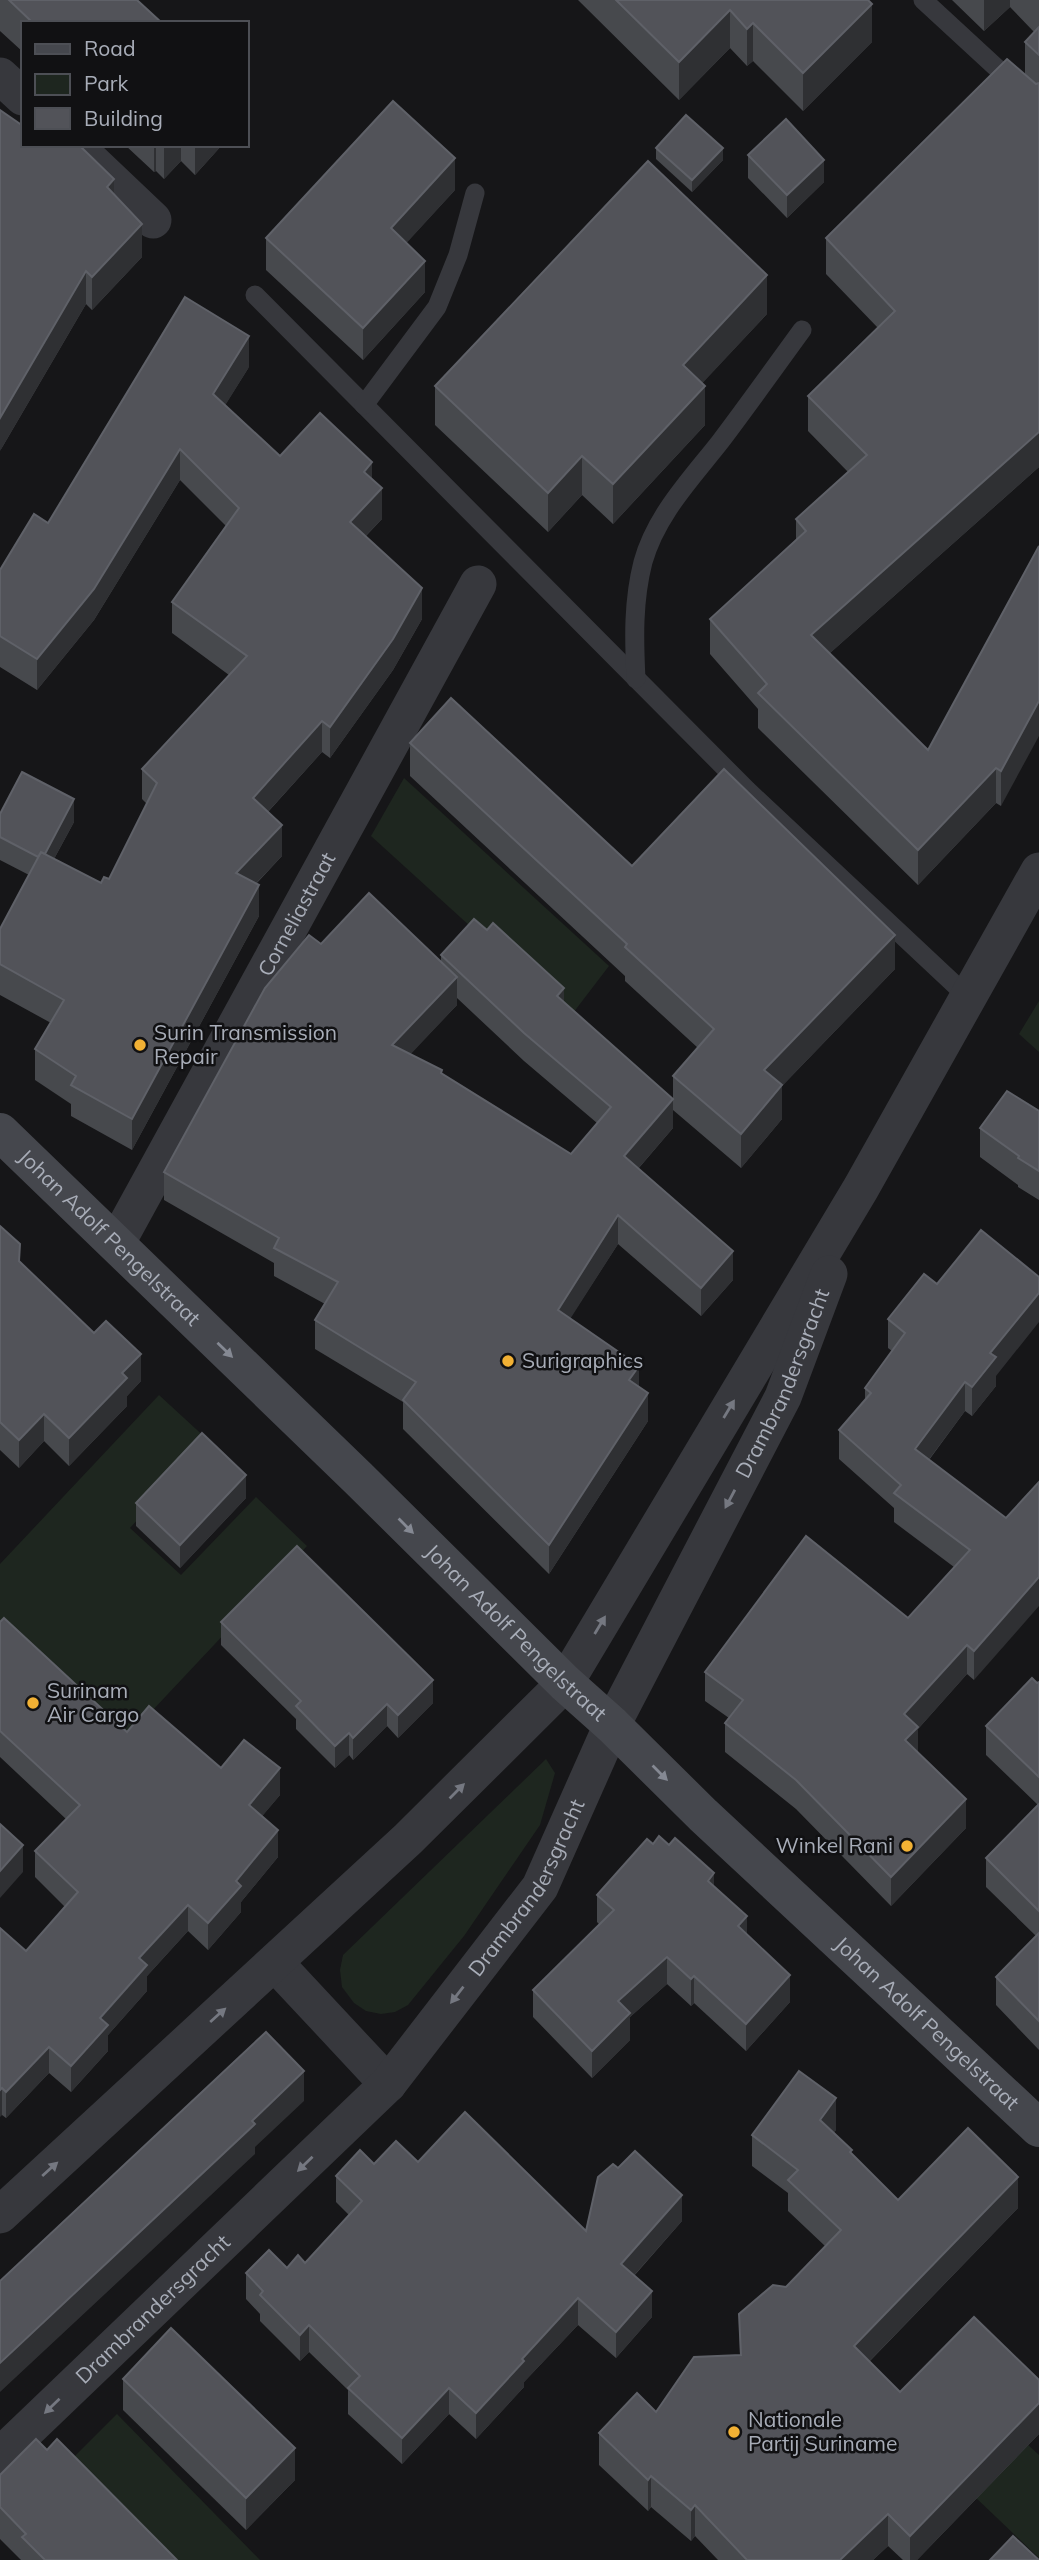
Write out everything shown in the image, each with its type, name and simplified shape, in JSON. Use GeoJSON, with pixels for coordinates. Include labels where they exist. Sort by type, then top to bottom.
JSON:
{"type":"FeatureCollection","features":[{"type":"Feature","properties":{"kind":"main road","name":"Johan Adolf Pengelstraat"},"geometry":{"type":"LineString","coordinates":[[0,1132],[565,1684],[703,1815],[1034,2112]]}},
{"type":"Feature","properties":{"kind":"street"},"geometry":{"type":"LineString","coordinates":[[0,75],[21,95]]}},
{"type":"Feature","properties":{"kind":"street"},"geometry":{"type":"LineString","coordinates":[[76,147],[153,220]]}},
{"type":"Feature","properties":{"kind":"street","name":"Corneliastraat"},"geometry":{"type":"LineString","coordinates":[[116,1244],[478,584]]}},
{"type":"Feature","properties":{"kind":"street","name":"Drambrandersgracht"},"geometry":{"type":"LineString","coordinates":[[0,2215],[408,1839],[565,1684],[861,1188],[1039,871]]}},
{"type":"Feature","properties":{"kind":"street","name":"Drambrandersgracht"},"geometry":{"type":"LineString","coordinates":[[0,2456],[388,2084],[540,1887],[612,1726],[783,1397],[861,1188]]}},
{"type":"Feature","properties":{"kind":"street"},"geometry":{"type":"LineString","coordinates":[[275,1963],[388,2084]]}},
{"type":"Feature","properties":{"kind":"lane"},"geometry":{"type":"LineString","coordinates":[[923,0],[1039,107]]}},
{"type":"Feature","properties":{"kind":"lane"},"geometry":{"type":"LineString","coordinates":[[364,405],[437,307],[458,255],[475,193]]}},
{"type":"Feature","properties":{"kind":"lane"},"geometry":{"type":"LineString","coordinates":[[255,295],[747,790],[968,997]]}},
{"type":"Feature","properties":{"kind":"lane"},"geometry":{"type":"LineString","coordinates":[[636,679],[636,600],[644,561],[657,527],[684,486],[802,330]]}},
{"type":"Feature","properties":{"kind":"green space"},"geometry":{"type":"Polygon","coordinates":[[[404,778],[609,966],[570,1017],[371,836],[404,778]]]}},
{"type":"Feature","properties":{"kind":"green space"},"geometry":{"type":"Polygon","coordinates":[[[1039,1001],[1039,1052],[1019,1034],[1039,1001]]]}},
{"type":"Feature","properties":{"kind":"green space"},"geometry":{"type":"Polygon","coordinates":[[[159,1395],[209,1441],[130,1528],[181,1575],[256,1497],[307,1546],[120,1745],[0,1632],[0,1564],[159,1395]]]}},
{"type":"Feature","properties":{"kind":"green space"},"geometry":{"type":"Polygon","coordinates":[[[546,1759],[555,1773],[540,1825],[464,1936],[408,2005],[395,2012],[381,2014],[366,2011],[354,2003],[342,1987],[340,1970],[343,1955],[546,1759]]]}},
{"type":"Feature","properties":{"kind":"green space"},"geometry":{"type":"Polygon","coordinates":[[[117,2414],[260,2560],[152,2560],[62,2469],[117,2414]]]}},
{"type":"Feature","properties":{"kind":"green space"},"geometry":{"type":"Polygon","coordinates":[[[1025,2442],[1039,2455],[1039,2558],[974,2496],[1025,2442]]]}},
{"type":"Feature","properties":{"kind":"building"},"geometry":{"type":"Polygon","coordinates":[[[9,0],[137,0],[160,21],[31,21],[9,0]]]}},
{"type":"Feature","properties":{"kind":"building"},"geometry":{"type":"Polygon","coordinates":[[[616,0],[868,0],[872,4],[803,73],[753,23],[747,29],[730,10],[679,62],[616,0]]]}},
{"type":"Feature","properties":{"kind":"building"},"geometry":{"type":"Polygon","coordinates":[[[1039,27],[1039,55],[1025,42],[1039,27]]]}},
{"type":"Feature","properties":{"kind":"building"},"geometry":{"type":"Polygon","coordinates":[[[1007,59],[1036,84],[1039,83],[1039,432],[811,635],[928,750],[1039,546],[1039,701],[1001,771],[996,768],[918,850],[758,693],[767,684],[710,619],[806,531],[796,519],[867,455],[808,396],[895,311],[826,238],[1007,59]]]}},
{"type":"Feature","properties":{"kind":"building"},"geometry":{"type":"Polygon","coordinates":[[[393,101],[455,158],[391,228],[425,261],[363,328],[266,238],[393,101]]]}},
{"type":"Feature","properties":{"kind":"building"},"geometry":{"type":"Polygon","coordinates":[[[0,110],[21,125],[21,147],[81,147],[114,179],[107,187],[142,224],[92,277],[86,271],[0,418],[0,110]]]}},
{"type":"Feature","properties":{"kind":"building"},"geometry":{"type":"Polygon","coordinates":[[[686,115],[723,148],[692,180],[656,148],[686,115]]]}},
{"type":"Feature","properties":{"kind":"building"},"geometry":{"type":"Polygon","coordinates":[[[786,119],[824,160],[787,195],[748,155],[786,119]]]}},
{"type":"Feature","properties":{"kind":"building"},"geometry":{"type":"Polygon","coordinates":[[[648,161],[767,275],[683,365],[705,386],[613,484],[582,456],[548,493],[435,386],[648,161]]]}},
{"type":"Feature","properties":{"kind":"building"},"geometry":{"type":"Polygon","coordinates":[[[185,297],[249,336],[213,394],[280,456],[320,413],[372,462],[364,472],[382,488],[350,522],[422,588],[393,639],[330,727],[322,721],[253,798],[282,825],[236,873],[259,885],[132,1119],[71,1085],[76,1076],[35,1049],[64,1000],[0,964],[0,929],[41,852],[101,883],[104,877],[109,879],[157,783],[142,769],[247,656],[172,602],[239,508],[180,449],[94,589],[37,659],[0,636],[0,570],[34,514],[48,523],[185,297]]]}},
{"type":"Feature","properties":{"kind":"building"},"geometry":{"type":"Polygon","coordinates":[[[451,698],[632,866],[724,769],[895,935],[764,1070],[782,1085],[741,1134],[673,1076],[714,1029],[625,947],[627,944],[410,743],[451,698]]]}},
{"type":"Feature","properties":{"kind":"building"},"geometry":{"type":"Polygon","coordinates":[[[22,772],[74,799],[45,854],[41,852],[38,857],[0,837],[0,814],[22,772]]]}},
{"type":"Feature","properties":{"kind":"building"},"geometry":{"type":"Polygon","coordinates":[[[369,893],[457,977],[392,1045],[442,1070],[441,1073],[571,1154],[611,1107],[524,1033],[441,955],[474,919],[487,930],[493,923],[564,988],[557,996],[673,1099],[624,1156],[733,1251],[701,1288],[618,1215],[558,1310],[639,1366],[629,1380],[648,1393],[549,1545],[403,1400],[416,1382],[315,1320],[338,1282],[274,1248],[279,1238],[164,1172],[265,988],[309,935],[321,944],[369,893]]]}},
{"type":"Feature","properties":{"kind":"building"},"geometry":{"type":"Polygon","coordinates":[[[1007,1091],[1039,1111],[1039,1171],[980,1128],[1007,1091]]]}},
{"type":"Feature","properties":{"kind":"building"},"geometry":{"type":"Polygon","coordinates":[[[0,1226],[20,1244],[19,1261],[94,1333],[106,1321],[141,1354],[122,1373],[127,1378],[69,1438],[44,1414],[19,1440],[0,1422],[0,1226]]]}},
{"type":"Feature","properties":{"kind":"building"},"geometry":{"type":"Polygon","coordinates":[[[981,1230],[1039,1277],[1039,1293],[990,1353],[996,1357],[972,1387],[965,1382],[915,1449],[1006,1518],[1039,1482],[1039,1577],[974,1651],[967,1645],[904,1714],[918,1727],[905,1740],[966,1799],[891,1877],[796,1780],[725,1723],[743,1700],[705,1672],[806,1536],[908,1618],[970,1550],[894,1493],[901,1485],[839,1430],[871,1393],[865,1388],[905,1333],[888,1319],[924,1274],[937,1284],[981,1230]]]}},
{"type":"Feature","properties":{"kind":"building"},"geometry":{"type":"Polygon","coordinates":[[[202,1433],[246,1475],[180,1545],[136,1503],[202,1433]]]}},
{"type":"Feature","properties":{"kind":"building"},"geometry":{"type":"Polygon","coordinates":[[[297,1546],[433,1680],[398,1715],[387,1704],[353,1738],[349,1733],[335,1746],[296,1706],[301,1701],[221,1622],[297,1546]]]}},
{"type":"Feature","properties":{"kind":"building"},"geometry":{"type":"Polygon","coordinates":[[[4,1618],[127,1732],[149,1706],[221,1768],[244,1740],[280,1768],[249,1805],[278,1830],[236,1881],[241,1886],[208,1923],[188,1905],[139,1958],[147,1965],[100,2018],[108,2025],[71,2066],[49,2047],[6,2092],[2,2088],[0,2090],[0,1928],[26,1951],[78,1892],[35,1851],[80,1805],[0,1731],[0,1622],[4,1618]]]}},
{"type":"Feature","properties":{"kind":"building"},"geometry":{"type":"Polygon","coordinates":[[[1032,1678],[1039,1682],[1039,1777],[986,1726],[1032,1678]]]}},
{"type":"Feature","properties":{"kind":"building"},"geometry":{"type":"Polygon","coordinates":[[[1039,1804],[1039,1911],[986,1858],[1039,1804]]]}},
{"type":"Feature","properties":{"kind":"building"},"geometry":{"type":"Polygon","coordinates":[[[0,1824],[23,1845],[0,1871],[0,1824]]]}},
{"type":"Feature","properties":{"kind":"building"},"geometry":{"type":"Polygon","coordinates":[[[659,1836],[669,1845],[675,1838],[714,1873],[708,1881],[747,1916],[738,1926],[790,1975],[746,2024],[694,1976],[691,1979],[667,1957],[618,2001],[630,2013],[592,2051],[533,1990],[614,1910],[597,1895],[647,1839],[653,1844],[659,1836]]]}},
{"type":"Feature","properties":{"kind":"building"},"geometry":{"type":"Polygon","coordinates":[[[1039,1933],[1039,2021],[996,1977],[1039,1933]]]}},
{"type":"Feature","properties":{"kind":"building"},"geometry":{"type":"Polygon","coordinates":[[[266,2032],[304,2071],[252,2121],[255,2124],[0,2363],[0,2281],[266,2032]]]}},
{"type":"Feature","properties":{"kind":"building"},"geometry":{"type":"Polygon","coordinates":[[[799,2071],[836,2098],[820,2120],[898,2200],[968,2128],[1018,2177],[854,2346],[900,2392],[974,2317],[1039,2380],[1039,2403],[910,2536],[888,2514],[840,2560],[747,2560],[695,2505],[691,2510],[651,2476],[648,2480],[599,2433],[637,2393],[656,2412],[694,2357],[741,2355],[739,2314],[773,2285],[786,2287],[841,2230],[788,2180],[798,2170],[752,2135],[799,2071]]]}},
{"type":"Feature","properties":{"kind":"building"},"geometry":{"type":"Polygon","coordinates":[[[465,2112],[586,2231],[598,2177],[613,2164],[618,2168],[635,2151],[682,2195],[621,2264],[652,2291],[616,2332],[578,2298],[476,2413],[449,2388],[402,2438],[348,2388],[360,2376],[309,2325],[300,2335],[260,2295],[263,2291],[246,2273],[269,2250],[287,2268],[298,2255],[305,2263],[362,2201],[336,2176],[360,2150],[374,2164],[396,2141],[418,2162],[465,2112]]]}},
{"type":"Feature","properties":{"kind":"building"},"geometry":{"type":"Polygon","coordinates":[[[171,2328],[295,2448],[246,2498],[123,2379],[171,2328]]]}},
{"type":"Feature","properties":{"kind":"building"},"geometry":{"type":"Polygon","coordinates":[[[36,2439],[47,2450],[57,2439],[177,2560],[45,2560],[22,2537],[26,2534],[0,2507],[0,2475],[36,2439]]]}},
{"type":"Feature","properties":{"kind":"building"},"geometry":{"type":"Polygon","coordinates":[[[1013,2536],[1039,2560],[990,2560],[1013,2536]]]}},
{"type":"Feature","properties":{"kind":"place","name":"Surin Transmission Repair"},"geometry":{"type":"Point","coordinates":[140,1045]}},
{"type":"Feature","properties":{"kind":"place","name":"Surigraphics"},"geometry":{"type":"Point","coordinates":[508,1361]}},
{"type":"Feature","properties":{"kind":"place","name":"Surinam Air Cargo"},"geometry":{"type":"Point","coordinates":[33,1703]}},
{"type":"Feature","properties":{"kind":"place","name":"Winkel Rani"},"geometry":{"type":"Point","coordinates":[907,1846]}},
{"type":"Feature","properties":{"kind":"place","name":"Nationale Partij Suriname"},"geometry":{"type":"Point","coordinates":[734,2432]}}]}
